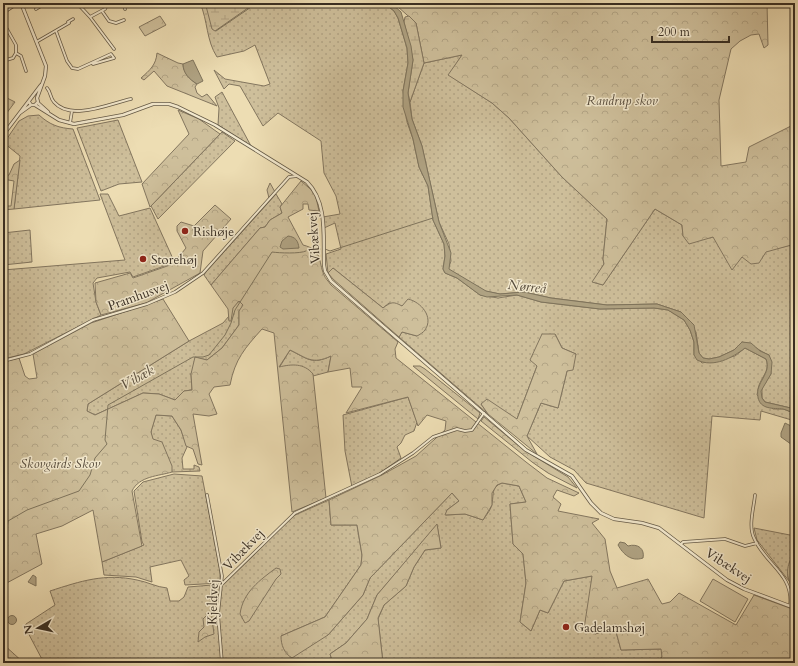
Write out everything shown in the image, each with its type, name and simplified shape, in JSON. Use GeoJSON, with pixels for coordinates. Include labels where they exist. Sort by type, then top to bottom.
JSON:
{"type":"FeatureCollection","features":[{"type":"Feature","properties":{"kind":"street"},"geometry":{"type":"LineString","coordinates":[[3,13],[18,3]]}},
{"type":"Feature","properties":{"kind":"street"},"geometry":{"type":"LineString","coordinates":[[21,3],[38,41],[46,66],[42,82],[35,97],[37,104],[30,103]]}},
{"type":"Feature","properties":{"kind":"street"},"geometry":{"type":"LineString","coordinates":[[36,8],[46,3]]}},
{"type":"Feature","properties":{"kind":"street"},"geometry":{"type":"LineString","coordinates":[[77,3],[114,49]]}},
{"type":"Feature","properties":{"kind":"street"},"geometry":{"type":"LineString","coordinates":[[90,18],[102,11],[108,3]]}},
{"type":"Feature","properties":{"kind":"street"},"geometry":{"type":"LineString","coordinates":[[123,3],[125,9]]}},
{"type":"Feature","properties":{"kind":"street"},"geometry":{"type":"LineString","coordinates":[[102,11],[109,21],[118,22],[124,20]]}},
{"type":"Feature","properties":{"kind":"street"},"geometry":{"type":"LineString","coordinates":[[38,41],[73,19]]}},
{"type":"Feature","properties":{"kind":"street"},"geometry":{"type":"LineString","coordinates":[[3,22],[16,45],[16,53],[12,58],[3,61]]}},
{"type":"Feature","properties":{"kind":"street"},"geometry":{"type":"LineString","coordinates":[[56,31],[72,68],[78,69],[114,58],[111,54],[93,64]]}},
{"type":"Feature","properties":{"kind":"street"},"geometry":{"type":"LineString","coordinates":[[16,53],[21,56],[26,71]]}},
{"type":"Feature","properties":{"kind":"street"},"geometry":{"type":"LineString","coordinates":[[47,88],[51,98],[58,106],[72,111],[99,108],[131,99]]}},
{"type":"Feature","properties":{"kind":"street"},"geometry":{"type":"LineString","coordinates":[[3,135],[30,103],[30,98],[35,97]]}},
{"type":"Feature","properties":{"kind":"street","name":"Vibækvej"},"geometry":{"type":"LineString","coordinates":[[37,104],[59,120],[83,124],[123,115],[153,104],[169,104],[216,125],[297,176],[314,190],[319,198],[324,266],[328,277],[526,450],[572,476],[591,503],[601,513],[614,519],[642,523],[659,528],[728,580],[744,589],[795,608]]}},
{"type":"Feature","properties":{"kind":"street"},"geometry":{"type":"LineString","coordinates":[[70,123],[72,111]]}},
{"type":"Feature","properties":{"kind":"street"},"geometry":{"type":"LineString","coordinates":[[288,171],[289,177],[297,176]]}},
{"type":"Feature","properties":{"kind":"street","name":"Pramhusvej"},"geometry":{"type":"LineString","coordinates":[[3,361],[30,354],[94,320],[147,304],[189,283],[203,273],[289,177]]}},
{"type":"Feature","properties":{"kind":"street","name":"Vibækvej"},"geometry":{"type":"LineString","coordinates":[[221,585],[295,513],[380,474],[413,453],[433,437],[450,430],[472,430],[484,413]]}},
{"type":"Feature","properties":{"kind":"street","name":"Kjeldvej"},"geometry":{"type":"LineString","coordinates":[[207,495],[221,567],[218,614],[222,663]]}},
{"type":"Feature","properties":{"kind":"street","name":"Vibækvej"},"geometry":{"type":"LineString","coordinates":[[755,495],[752,533],[757,543],[789,585],[791,594],[790,606]]}},
{"type":"Feature","properties":{"kind":"street","name":"Vibækvej"},"geometry":{"type":"LineString","coordinates":[[681,544],[683,542],[725,539],[745,546],[757,543]]}},
{"type":"Feature","properties":{"kind":"green space"},"geometry":{"type":"Polygon","coordinates":[[[200,3],[384,3],[394,11],[398,18],[407,48],[408,63],[403,91],[407,122],[413,139],[419,167],[428,186],[433,220],[444,244],[445,256],[443,269],[445,273],[457,278],[480,295],[498,298],[517,295],[541,302],[600,309],[654,308],[668,310],[684,320],[690,330],[694,342],[694,355],[702,363],[735,356],[745,348],[766,359],[767,369],[759,384],[757,395],[773,409],[784,409],[795,414],[795,421],[761,411],[760,420],[712,416],[704,518],[586,483],[574,470],[550,457],[527,436],[541,403],[558,408],[567,371],[576,354],[562,348],[555,334],[537,366],[517,419],[481,404],[488,414],[399,337],[402,332],[417,336],[402,306],[389,303],[383,308],[333,268],[328,273],[326,254],[341,249],[335,223],[324,228],[323,217],[340,214],[336,196],[324,173],[321,141],[278,113],[263,126],[240,86],[229,84],[224,89],[214,70],[225,79],[264,86],[270,84],[255,45],[244,51],[217,57],[213,51],[200,3]]]}},
{"type":"Feature","properties":{"kind":"green space"},"geometry":{"type":"Polygon","coordinates":[[[219,3],[255,3],[215,31],[212,29],[206,6],[219,3]]]}},
{"type":"Feature","properties":{"kind":"green space","name":"Randrup skov"},"geometry":{"type":"Polygon","coordinates":[[[402,3],[767,3],[768,45],[764,48],[759,34],[751,35],[740,41],[731,49],[719,100],[721,166],[746,162],[749,147],[795,124],[795,244],[766,252],[759,263],[751,264],[742,257],[732,270],[713,237],[689,244],[683,236],[682,225],[655,209],[603,285],[592,282],[604,264],[603,259],[607,219],[562,177],[509,118],[492,103],[448,75],[462,55],[424,63],[416,23],[397,6],[402,3]]]}},
{"type":"Feature","properties":{"kind":"green space"},"geometry":{"type":"Polygon","coordinates":[[[160,16],[166,25],[145,36],[139,27],[160,16]]]}},
{"type":"Feature","properties":{"kind":"green space"},"geometry":{"type":"Polygon","coordinates":[[[409,16],[416,23],[424,63],[410,102],[408,93],[413,60],[404,22],[405,17],[409,16]]]}},
{"type":"Feature","properties":{"kind":"green space"},"geometry":{"type":"Polygon","coordinates":[[[157,53],[183,64],[187,76],[197,84],[195,87],[197,93],[202,97],[207,94],[217,106],[167,86],[154,71],[144,80],[141,78],[152,67],[157,53]]]}},
{"type":"Feature","properties":{"kind":"green space"},"geometry":{"type":"Polygon","coordinates":[[[462,55],[449,75],[492,103],[509,118],[562,177],[607,219],[603,259],[604,264],[593,282],[603,285],[655,209],[682,225],[683,236],[713,237],[742,257],[795,244],[795,409],[765,402],[762,398],[762,386],[771,374],[769,355],[749,344],[742,342],[734,350],[719,357],[709,359],[703,358],[699,353],[696,332],[681,312],[657,304],[607,305],[551,298],[524,292],[500,294],[485,291],[448,269],[451,261],[449,244],[439,222],[422,146],[412,119],[410,102],[424,63],[462,55]]]}},
{"type":"Feature","properties":{"kind":"green space"},"geometry":{"type":"Polygon","coordinates":[[[222,92],[251,146],[218,125],[219,108],[215,97],[222,92]]]}},
{"type":"Feature","properties":{"kind":"green space"},"geometry":{"type":"Polygon","coordinates":[[[3,96],[15,102],[3,118],[3,96]]]}},
{"type":"Feature","properties":{"kind":"green space"},"geometry":{"type":"Polygon","coordinates":[[[178,110],[199,119],[220,134],[150,207],[142,184],[189,134],[178,110]]]}},
{"type":"Feature","properties":{"kind":"green space"},"geometry":{"type":"Polygon","coordinates":[[[39,115],[55,125],[73,129],[100,200],[14,209],[20,156],[4,143],[19,121],[28,116],[39,115]]]}},
{"type":"Feature","properties":{"kind":"green space"},"geometry":{"type":"Polygon","coordinates":[[[118,120],[142,182],[119,184],[101,191],[77,128],[118,120]]]}},
{"type":"Feature","properties":{"kind":"green space"},"geometry":{"type":"Polygon","coordinates":[[[222,132],[235,141],[158,219],[151,206],[222,132]]]}},
{"type":"Feature","properties":{"kind":"green space"},"geometry":{"type":"Polygon","coordinates":[[[20,160],[14,209],[3,210],[3,206],[11,206],[14,181],[3,179],[3,177],[9,175],[14,164],[20,160]]]}},
{"type":"Feature","properties":{"kind":"green space","name":"Skovgårds Skov"},"geometry":{"type":"Polygon","coordinates":[[[301,181],[315,193],[319,211],[309,210],[308,204],[303,204],[303,209],[288,217],[303,245],[309,247],[317,253],[322,270],[331,285],[398,342],[395,349],[396,358],[547,478],[579,493],[574,496],[557,490],[553,497],[561,504],[558,511],[599,519],[592,523],[605,539],[610,571],[617,588],[648,579],[662,604],[670,602],[679,593],[736,625],[754,595],[795,610],[795,663],[655,663],[662,657],[661,649],[621,650],[615,628],[595,634],[591,628],[584,629],[592,576],[564,581],[548,613],[540,610],[531,631],[520,622],[526,583],[523,554],[513,544],[510,504],[526,502],[519,486],[502,483],[497,485],[492,493],[492,505],[483,520],[465,514],[445,515],[447,510],[459,501],[452,493],[370,578],[363,595],[328,635],[292,658],[287,654],[284,648],[281,636],[325,617],[361,565],[362,555],[357,525],[331,525],[329,500],[382,475],[416,456],[445,430],[446,421],[427,415],[418,426],[408,397],[346,413],[362,387],[352,387],[350,368],[328,372],[331,356],[324,359],[314,360],[305,358],[290,350],[279,367],[298,365],[306,368],[313,374],[326,498],[292,512],[274,333],[262,329],[238,361],[230,385],[214,387],[209,394],[217,414],[209,416],[193,414],[202,465],[198,464],[193,449],[186,446],[181,430],[172,416],[156,415],[151,432],[153,439],[162,442],[172,466],[172,472],[144,479],[135,486],[132,491],[142,546],[102,562],[93,510],[62,526],[36,534],[42,564],[3,585],[3,362],[19,358],[25,376],[29,379],[37,378],[33,354],[91,323],[163,299],[189,341],[88,404],[87,411],[95,415],[143,393],[159,394],[175,400],[184,391],[192,390],[191,374],[195,357],[207,360],[222,348],[239,325],[239,311],[243,305],[239,301],[233,308],[231,321],[229,321],[228,309],[211,285],[260,228],[265,227],[270,220],[282,213],[280,207],[301,181]]]}},
{"type":"Feature","properties":{"kind":"green space"},"geometry":{"type":"Polygon","coordinates":[[[270,183],[275,192],[269,198],[267,190],[270,183]]]}},
{"type":"Feature","properties":{"kind":"green space"},"geometry":{"type":"Polygon","coordinates":[[[100,194],[108,194],[119,216],[150,208],[174,261],[173,263],[133,277],[130,272],[97,278],[93,283],[96,302],[101,315],[24,354],[3,359],[3,270],[125,260],[100,194]]]}},
{"type":"Feature","properties":{"kind":"green space"},"geometry":{"type":"Polygon","coordinates":[[[276,194],[282,204],[280,207],[282,213],[270,220],[265,227],[260,228],[211,285],[204,275],[206,272],[276,194]]]}},
{"type":"Feature","properties":{"kind":"green space"},"geometry":{"type":"Polygon","coordinates":[[[215,205],[231,219],[203,251],[200,273],[146,303],[101,315],[96,302],[95,283],[130,273],[133,278],[173,264],[186,248],[177,231],[177,226],[181,222],[194,226],[215,205]]]}},
{"type":"Feature","properties":{"kind":"green space"},"geometry":{"type":"Polygon","coordinates":[[[30,230],[32,262],[3,265],[3,233],[30,230]]]}},
{"type":"Feature","properties":{"kind":"green space"},"geometry":{"type":"Polygon","coordinates":[[[333,268],[383,308],[392,303],[402,306],[408,299],[417,303],[425,311],[428,320],[423,333],[417,336],[402,332],[399,337],[333,279],[328,273],[333,268]]]}},
{"type":"Feature","properties":{"kind":"green space"},"geometry":{"type":"Polygon","coordinates":[[[239,301],[244,305],[239,311],[239,325],[222,348],[207,360],[198,358],[191,374],[192,390],[184,391],[175,400],[159,394],[143,393],[95,415],[87,411],[88,404],[189,341],[223,323],[229,316],[229,320],[232,308],[239,301]]]}},
{"type":"Feature","properties":{"kind":"green space"},"geometry":{"type":"Polygon","coordinates":[[[542,334],[555,334],[562,348],[576,354],[573,370],[567,371],[558,408],[541,403],[527,436],[537,454],[488,414],[481,404],[487,399],[517,419],[537,366],[530,360],[542,334]]]}},
{"type":"Feature","properties":{"kind":"green space"},"geometry":{"type":"Polygon","coordinates":[[[290,350],[310,360],[325,359],[331,356],[328,372],[313,376],[310,371],[279,368],[290,350]]]}},
{"type":"Feature","properties":{"kind":"green space"},"geometry":{"type":"Polygon","coordinates":[[[413,366],[420,366],[425,369],[480,413],[478,419],[413,366]]]}},
{"type":"Feature","properties":{"kind":"green space"},"geometry":{"type":"Polygon","coordinates":[[[408,397],[417,422],[414,431],[405,435],[397,447],[401,458],[380,473],[352,487],[345,451],[343,415],[408,397]]]}},
{"type":"Feature","properties":{"kind":"green space"},"geometry":{"type":"Polygon","coordinates":[[[156,415],[172,416],[181,430],[187,447],[182,458],[183,469],[194,469],[194,465],[199,467],[200,471],[172,472],[169,462],[152,438],[151,431],[156,415]]]}},
{"type":"Feature","properties":{"kind":"green space"},"geometry":{"type":"Polygon","coordinates":[[[484,417],[524,450],[568,477],[577,488],[548,473],[532,462],[481,421],[484,417]]]}},
{"type":"Feature","properties":{"kind":"green space"},"geometry":{"type":"Polygon","coordinates":[[[174,474],[202,476],[220,571],[220,583],[185,585],[184,580],[189,576],[181,560],[150,567],[152,582],[136,577],[104,575],[102,562],[144,545],[142,542],[134,491],[143,482],[174,474]]]}},
{"type":"Feature","properties":{"kind":"green space"},"geometry":{"type":"Polygon","coordinates":[[[502,483],[519,486],[526,502],[510,504],[513,544],[523,554],[526,583],[520,622],[531,631],[540,610],[548,613],[564,581],[592,576],[591,628],[595,634],[615,628],[621,650],[662,649],[662,657],[655,663],[383,663],[378,619],[384,605],[406,586],[414,567],[425,550],[441,548],[437,525],[377,595],[367,619],[346,643],[330,654],[333,663],[44,663],[25,627],[26,624],[55,605],[50,591],[83,581],[114,577],[141,581],[167,588],[170,601],[179,601],[184,597],[188,587],[224,584],[293,516],[329,500],[331,525],[357,525],[362,555],[361,565],[325,617],[281,636],[328,635],[363,595],[370,578],[452,493],[459,501],[447,510],[446,515],[465,514],[483,520],[492,505],[496,487],[502,483]]]}},
{"type":"Feature","properties":{"kind":"green space"},"geometry":{"type":"Polygon","coordinates":[[[437,524],[441,548],[425,550],[414,567],[406,586],[384,605],[378,618],[383,663],[333,663],[330,654],[346,643],[367,619],[377,595],[437,524]]]}},
{"type":"Feature","properties":{"kind":"green space"},"geometry":{"type":"Polygon","coordinates":[[[754,528],[795,536],[795,553],[788,570],[789,581],[757,540],[754,528]]]}},
{"type":"Feature","properties":{"kind":"green space"},"geometry":{"type":"Polygon","coordinates":[[[795,553],[791,580],[793,590],[788,576],[788,567],[789,562],[795,553]]]}},
{"type":"Feature","properties":{"kind":"green space"},"geometry":{"type":"Polygon","coordinates":[[[795,560],[795,604],[792,595],[791,582],[792,569],[795,560]]]}},
{"type":"Feature","properties":{"kind":"green space"},"geometry":{"type":"Polygon","coordinates":[[[276,568],[280,569],[281,574],[276,579],[249,621],[245,623],[240,614],[248,593],[258,582],[276,568]]]}},
{"type":"Feature","properties":{"kind":"green space"},"geometry":{"type":"Polygon","coordinates":[[[713,579],[748,599],[735,622],[700,601],[713,579]]]}},
{"type":"Feature","properties":{"kind":"green space"},"geometry":{"type":"Polygon","coordinates":[[[211,611],[214,634],[205,637],[198,642],[199,632],[204,627],[203,619],[211,611]]]}},
{"type":"Feature","properties":{"kind":"green space"},"geometry":{"type":"Polygon","coordinates":[[[3,644],[24,663],[3,663],[3,644]]]}},
{"type":"Feature","properties":{"kind":"shaded area"},"geometry":{"type":"Polygon","coordinates":[[[384,3],[391,3],[401,12],[411,46],[413,60],[408,93],[412,119],[422,146],[439,222],[451,253],[449,269],[486,291],[500,294],[524,292],[551,298],[607,305],[657,304],[681,312],[694,325],[699,353],[703,358],[709,359],[719,357],[734,350],[742,342],[751,343],[760,351],[769,355],[772,362],[771,374],[761,391],[762,398],[765,402],[795,409],[795,414],[788,410],[768,408],[759,401],[759,387],[767,369],[766,359],[745,348],[722,361],[710,363],[697,360],[694,355],[694,342],[690,330],[684,320],[668,310],[654,308],[600,309],[541,302],[517,295],[487,297],[480,295],[457,278],[445,273],[443,269],[445,256],[444,244],[433,220],[428,186],[419,167],[413,139],[403,107],[403,91],[408,63],[407,48],[398,18],[394,11],[384,3]]]}},
{"type":"Feature","properties":{"kind":"shaded area"},"geometry":{"type":"Polygon","coordinates":[[[193,60],[203,81],[197,84],[187,76],[183,67],[183,64],[193,60]]]}},
{"type":"Feature","properties":{"kind":"shaded area"},"geometry":{"type":"Polygon","coordinates":[[[288,236],[293,237],[296,240],[299,248],[283,249],[280,247],[282,241],[288,236]]]}},
{"type":"Feature","properties":{"kind":"shaded area"},"geometry":{"type":"Polygon","coordinates":[[[785,423],[795,428],[795,447],[781,437],[785,423]]]}},
{"type":"Feature","properties":{"kind":"shaded area"},"geometry":{"type":"Polygon","coordinates":[[[620,542],[625,543],[628,546],[638,546],[642,549],[643,558],[635,559],[628,556],[618,545],[620,542]]]}},
{"type":"Feature","properties":{"kind":"shaded area"},"geometry":{"type":"Polygon","coordinates":[[[33,575],[36,577],[36,586],[28,582],[33,575]]]}},
{"type":"Feature","properties":{"kind":"shaded area"},"geometry":{"type":"Polygon","coordinates":[[[12,615],[17,620],[12,625],[7,620],[12,615]]]}},
{"type":"Feature","properties":{"kind":"waterway"},"geometry":{"type":"LineString","coordinates":[[216,31],[257,3]]}},
{"type":"Feature","properties":{"kind":"waterway","name":"Vibæk"},"geometry":{"type":"LineString","coordinates":[[325,249],[330,251],[433,218]]}},
{"type":"Feature","properties":{"kind":"waterway","name":"Vibæk"},"geometry":{"type":"LineString","coordinates":[[310,248],[320,249]]}},
{"type":"Feature","properties":{"kind":"waterway","name":"Vibæk"},"geometry":{"type":"LineString","coordinates":[[6,538],[8,521],[27,510],[79,491],[90,475],[95,458],[107,444],[105,440],[108,405],[193,357],[203,357],[209,355],[225,335],[235,310],[272,252],[294,253],[306,251]]}},
{"type":"Feature","properties":{"kind":"place","name":"Rishøje"},"geometry":{"type":"Point","coordinates":[185,231]}},
{"type":"Feature","properties":{"kind":"place","name":"Storehøj"},"geometry":{"type":"Point","coordinates":[143,259]}},
{"type":"Feature","properties":{"kind":"place","name":"Gadelamshøj"},"geometry":{"type":"Point","coordinates":[566,627]}},
{"type":"Feature","properties":{"kind":"water label","name":"Nørreå"},"geometry":{"type":"Point","coordinates":[527,286]}}]}
